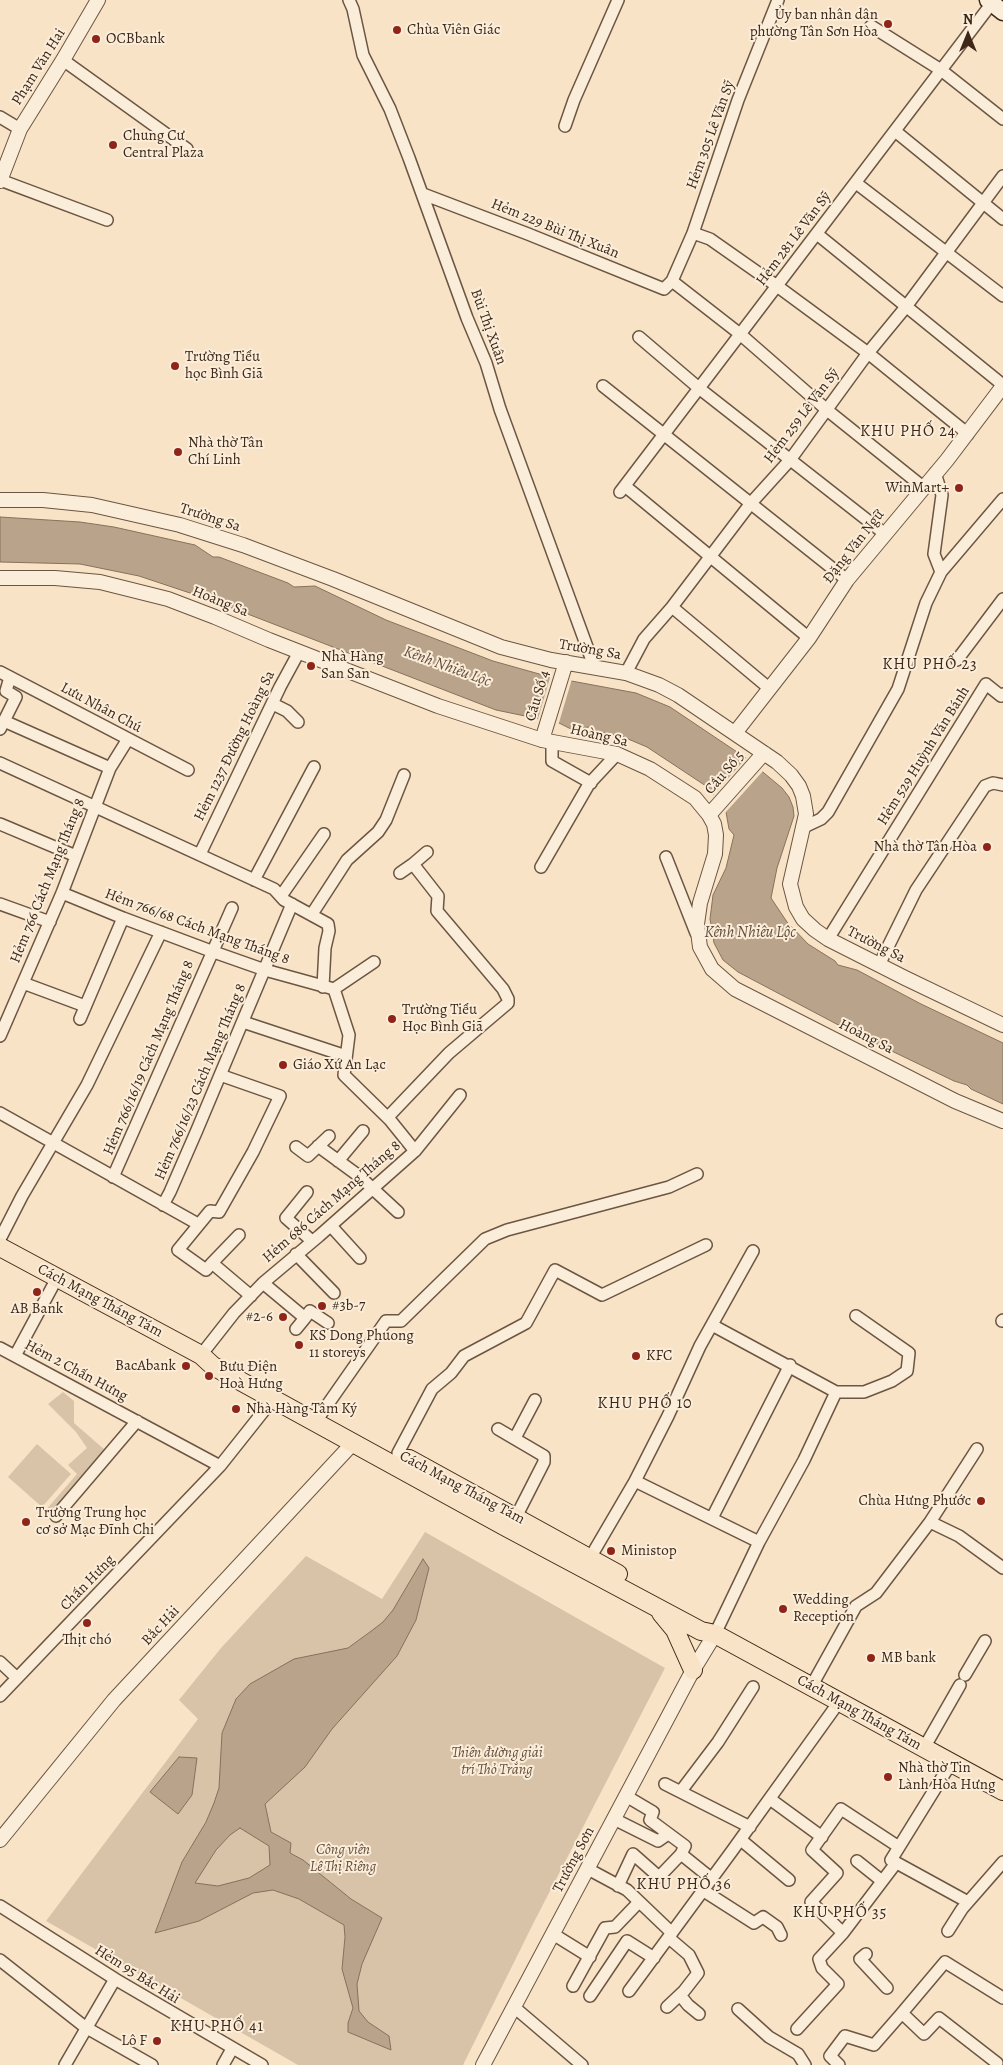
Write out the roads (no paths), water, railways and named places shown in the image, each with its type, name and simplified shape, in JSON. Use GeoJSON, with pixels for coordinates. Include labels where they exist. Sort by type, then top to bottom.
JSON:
{"type":"FeatureCollection","features":[{"type":"Feature","properties":{"kind":"main road","name":"Cách Mạng Tháng Tám"},"geometry":{"type":"LineString","coordinates":[[0,1247],[201,1355],[213,1366],[354,1442],[514,1532],[701,1631],[715,1634],[1003,1790]]}},
{"type":"Feature","properties":{"kind":"main road","name":"Cách Mạng Tháng Tám"},"geometry":{"type":"LineString","coordinates":[[201,1355],[219,1358],[516,1517],[709,1623],[715,1634]]}},
{"type":"Feature","properties":{"kind":"main road"},"geometry":{"type":"LineString","coordinates":[[656,1606],[675,1630],[693,1670]]}},
{"type":"Feature","properties":{"kind":"street","name":"Phạm Văn Hai"},"geometry":{"type":"LineString","coordinates":[[0,181],[20,129],[98,0]]}},
{"type":"Feature","properties":{"kind":"street","name":"Bùi Thị Xuân"},"geometry":{"type":"LineString","coordinates":[[349,0],[354,9],[363,55],[390,109],[423,194],[467,318],[486,363],[505,425],[594,666]]}},
{"type":"Feature","properties":{"kind":"street"},"geometry":{"type":"LineString","coordinates":[[565,126],[574,100],[618,0]]}},
{"type":"Feature","properties":{"kind":"street","name":"Hẻm 305 Lê Văn Sỹ"},"geometry":{"type":"LineString","coordinates":[[672,280],[693,233],[738,100],[778,0]]}},
{"type":"Feature","properties":{"kind":"street","name":"Hẻm 281 Lê Văn Sỹ"},"geometry":{"type":"LineString","coordinates":[[710,557],[622,489],[941,70],[994,5]]}},
{"type":"Feature","properties":{"kind":"street"},"geometry":{"type":"LineString","coordinates":[[870,26],[941,70],[1003,119]]}},
{"type":"Feature","properties":{"kind":"street"},"geometry":{"type":"LineString","coordinates":[[63,60],[187,149]]}},
{"type":"Feature","properties":{"kind":"street"},"geometry":{"type":"LineString","coordinates":[[0,117],[20,129]]}},
{"type":"Feature","properties":{"kind":"street"},"geometry":{"type":"LineString","coordinates":[[895,131],[1003,219]]}},
{"type":"Feature","properties":{"kind":"street","name":"Hẻm 259 Lê Văn Sỹ"},"geometry":{"type":"LineString","coordinates":[[626,673],[644,639],[672,607],[751,503],[790,460],[868,353],[905,308],[1003,176]]}},
{"type":"Feature","properties":{"kind":"street"},"geometry":{"type":"LineString","coordinates":[[0,181],[107,220]]}},
{"type":"Feature","properties":{"kind":"street"},"geometry":{"type":"LineString","coordinates":[[856,183],[1003,296]]}},
{"type":"Feature","properties":{"kind":"street","name":"Hẻm 229 Bùi Thị Xuân"},"geometry":{"type":"LineString","coordinates":[[423,194],[664,289],[672,280]]}},
{"type":"Feature","properties":{"kind":"street"},"geometry":{"type":"LineString","coordinates":[[693,233],[710,239],[777,286],[868,353],[968,434]]}},
{"type":"Feature","properties":{"kind":"street"},"geometry":{"type":"LineString","coordinates":[[817,234],[905,308],[1003,386]]}},
{"type":"Feature","properties":{"kind":"street"},"geometry":{"type":"LineString","coordinates":[[672,280],[740,334],[827,410],[923,487]]}},
{"type":"Feature","properties":{"kind":"street"},"geometry":{"type":"LineString","coordinates":[[639,337],[700,389],[885,534]]}},
{"type":"Feature","properties":{"kind":"street"},"geometry":{"type":"LineString","coordinates":[[603,386],[847,580]]}},
{"type":"Feature","properties":{"kind":"street","name":"Đặng Văn Ngữ"},"geometry":{"type":"LineString","coordinates":[[735,733],[808,638],[847,580],[968,434],[1003,386]]}},
{"type":"Feature","properties":{"kind":"street"},"geometry":{"type":"LineString","coordinates":[[935,474],[942,495],[934,554],[941,572]]}},
{"type":"Feature","properties":{"kind":"street","name":"Trường Sa"},"geometry":{"type":"LineString","coordinates":[[0,500],[43,500],[92,504],[180,525],[243,545],[315,572],[501,647],[626,673],[659,685],[678,695],[735,733],[760,758],[791,775],[802,791],[806,808],[804,827],[792,872],[792,895],[796,907],[804,919],[828,939],[1003,1025]]}},
{"type":"Feature","properties":{"kind":"street"},"geometry":{"type":"LineString","coordinates":[[804,827],[821,819],[828,812],[898,688],[926,603],[941,572],[1003,500]]}},
{"type":"Feature","properties":{"kind":"street"},"geometry":{"type":"LineString","coordinates":[[710,557],[808,638]]}},
{"type":"Feature","properties":{"kind":"street","name":"Hoàng Sa"},"geometry":{"type":"LineString","coordinates":[[0,578],[55,578],[119,586],[193,608],[438,706],[547,741],[616,754],[635,761],[683,789],[714,810],[715,854],[700,903],[696,924],[700,947],[712,969],[722,980],[735,989],[973,1109],[1003,1121]]}},
{"type":"Feature","properties":{"kind":"street"},"geometry":{"type":"LineString","coordinates":[[957,660],[1003,599]]}},
{"type":"Feature","properties":{"kind":"street"},"geometry":{"type":"LineString","coordinates":[[672,607],[770,689]]}},
{"type":"Feature","properties":{"kind":"street","name":"Hẻm 1237 Đường Hoàng Sa"},"geometry":{"type":"LineString","coordinates":[[200,854],[299,652]]}},
{"type":"Feature","properties":{"kind":"street","name":"Cầu Số 4"},"geometry":{"type":"LineString","coordinates":[[547,741],[547,726],[566,662]]}},
{"type":"Feature","properties":{"kind":"street"},"geometry":{"type":"LineString","coordinates":[[5,675],[6,691],[16,697],[2,725],[110,768]]}},
{"type":"Feature","properties":{"kind":"street","name":"Lưu Nhân Chú"},"geometry":{"type":"LineString","coordinates":[[5,675],[188,770]]}},
{"type":"Feature","properties":{"kind":"street","name":"Hẻm 529 Huỳnh Văn Bánh"},"geometry":{"type":"LineString","coordinates":[[828,939],[986,684],[1001,696],[1003,694]]}},
{"type":"Feature","properties":{"kind":"street"},"geometry":{"type":"LineString","coordinates":[[272,704],[287,711],[298,722]]}},
{"type":"Feature","properties":{"kind":"street","name":"Hẻm 766 Cách Mạng Tháng 8"},"geometry":{"type":"LineString","coordinates":[[0,1036],[62,893],[110,768],[128,739]]}},
{"type":"Feature","properties":{"kind":"street"},"geometry":{"type":"LineString","coordinates":[[547,741],[552,761],[591,782]]}},
{"type":"Feature","properties":{"kind":"street"},"geometry":{"type":"LineString","coordinates":[[541,867],[591,782],[616,754]]}},
{"type":"Feature","properties":{"kind":"street","name":"Cầu Số 5"},"geometry":{"type":"LineString","coordinates":[[714,810],[760,758]]}},
{"type":"Feature","properties":{"kind":"street"},"geometry":{"type":"LineString","coordinates":[[0,762],[274,889],[292,904],[312,914],[348,860],[378,832],[386,820],[404,775]]}},
{"type":"Feature","properties":{"kind":"street"},"geometry":{"type":"LineString","coordinates":[[254,880],[314,767]]}},
{"type":"Feature","properties":{"kind":"street"},"geometry":{"type":"LineString","coordinates":[[879,965],[916,890],[985,786],[992,783],[1003,785]]}},
{"type":"Feature","properties":{"kind":"street"},"geometry":{"type":"LineString","coordinates":[[0,824],[76,856]]}},
{"type":"Feature","properties":{"kind":"street"},"geometry":{"type":"LineString","coordinates":[[281,896],[324,834]]}},
{"type":"Feature","properties":{"kind":"street"},"geometry":{"type":"LineString","coordinates":[[400,873],[427,852]]}},
{"type":"Feature","properties":{"kind":"street"},"geometry":{"type":"LineString","coordinates":[[666,857],[697,937]]}},
{"type":"Feature","properties":{"kind":"street"},"geometry":{"type":"LineString","coordinates":[[388,1117],[449,1053],[508,1003],[503,989],[437,911],[438,896],[413,864]]}},
{"type":"Feature","properties":{"kind":"street","name":"Hẻm 766/68 Cách Mạng Tháng 8"},"geometry":{"type":"LineString","coordinates":[[62,893],[123,918],[265,970],[329,988]]}},
{"type":"Feature","properties":{"kind":"street"},"geometry":{"type":"LineString","coordinates":[[0,904],[50,922]]}},
{"type":"Feature","properties":{"kind":"street","name":"Hẻm 766/16/23 Cách Mạng Tháng 8"},"geometry":{"type":"LineString","coordinates":[[162,1205],[170,1192],[292,904]]}},
{"type":"Feature","properties":{"kind":"street","name":"Hẻm 766/16/19 Cách Mạng Tháng 8"},"geometry":{"type":"LineString","coordinates":[[113,1177],[232,908]]}},
{"type":"Feature","properties":{"kind":"street","name":"Hẻm 686 Cách Mạng Tháng 8"},"geometry":{"type":"LineString","coordinates":[[201,1355],[234,1313],[263,1283],[331,1226],[414,1151],[388,1117],[344,1075],[349,1035],[329,988],[325,948],[329,932],[328,924],[312,914]]}},
{"type":"Feature","properties":{"kind":"street"},"geometry":{"type":"LineString","coordinates":[[80,1019],[123,918]]}},
{"type":"Feature","properties":{"kind":"street"},"geometry":{"type":"LineString","coordinates":[[0,1239],[22,1196],[87,1084],[161,932]]}},
{"type":"Feature","properties":{"kind":"street"},"geometry":{"type":"LineString","coordinates":[[329,988],[374,962]]}},
{"type":"Feature","properties":{"kind":"street"},"geometry":{"type":"LineString","coordinates":[[23,983],[85,1006]]}},
{"type":"Feature","properties":{"kind":"street"},"geometry":{"type":"LineString","coordinates":[[243,1022],[346,1056]]}},
{"type":"Feature","properties":{"kind":"street"},"geometry":{"type":"LineString","coordinates":[[220,1076],[280,1096],[253,1152],[219,1212],[210,1211],[178,1250],[206,1270],[239,1235]]}},
{"type":"Feature","properties":{"kind":"street"},"geometry":{"type":"LineString","coordinates":[[414,1151],[460,1095]]}},
{"type":"Feature","properties":{"kind":"street"},"geometry":{"type":"LineString","coordinates":[[0,1113],[198,1224]]}},
{"type":"Feature","properties":{"kind":"street"},"geometry":{"type":"LineString","coordinates":[[338,1161],[363,1131]]}},
{"type":"Feature","properties":{"kind":"street"},"geometry":{"type":"LineString","coordinates":[[296,1147],[308,1156],[329,1136]]}},
{"type":"Feature","properties":{"kind":"street"},"geometry":{"type":"LineString","coordinates":[[318,1146],[373,1189],[398,1212]]}},
{"type":"Feature","properties":{"kind":"street"},"geometry":{"type":"LineString","coordinates":[[321,1414],[386,1321],[401,1321],[485,1239],[506,1230],[669,1187],[697,1174]]}},
{"type":"Feature","properties":{"kind":"street"},"geometry":{"type":"LineString","coordinates":[[307,1192],[286,1218],[312,1241]]}},
{"type":"Feature","properties":{"kind":"street"},"geometry":{"type":"LineString","coordinates":[[331,1226],[360,1258]]}},
{"type":"Feature","properties":{"kind":"street"},"geometry":{"type":"LineString","coordinates":[[398,1453],[432,1389],[452,1373],[464,1356],[526,1322],[555,1270],[602,1295],[706,1245]]}},
{"type":"Feature","properties":{"kind":"street"},"geometry":{"type":"LineString","coordinates":[[590,1558],[635,1481],[712,1325],[753,1251]]}},
{"type":"Feature","properties":{"kind":"street"},"geometry":{"type":"LineString","coordinates":[[296,1254],[334,1293]]}},
{"type":"Feature","properties":{"kind":"street"},"geometry":{"type":"LineString","coordinates":[[212,1264],[251,1296]]}},
{"type":"Feature","properties":{"kind":"street"},"geometry":{"type":"LineString","coordinates":[[15,1356],[56,1278]]}},
{"type":"Feature","properties":{"kind":"street"},"geometry":{"type":"LineString","coordinates":[[263,1283],[305,1318]]}},
{"type":"Feature","properties":{"kind":"street"},"geometry":{"type":"LineString","coordinates":[[296,1329],[310,1311],[328,1323]]}},
{"type":"Feature","properties":{"kind":"street"},"geometry":{"type":"LineString","coordinates":[[712,1325],[790,1365],[836,1392],[864,1392],[892,1382],[907,1372],[909,1354],[856,1316]]}},
{"type":"Feature","properties":{"kind":"street","name":"Hẻm 2 Chấn Hưng"},"geometry":{"type":"LineString","coordinates":[[0,1348],[220,1466]]}},
{"type":"Feature","properties":{"kind":"street"},"geometry":{"type":"LineString","coordinates":[[712,1518],[790,1365]]}},
{"type":"Feature","properties":{"kind":"street"},"geometry":{"type":"LineString","coordinates":[[715,1634],[758,1542],[804,1460],[836,1392]]}},
{"type":"Feature","properties":{"kind":"street","name":"Chấn Hưng"},"geometry":{"type":"LineString","coordinates":[[0,1696],[220,1466],[274,1398]]}},
{"type":"Feature","properties":{"kind":"street"},"geometry":{"type":"LineString","coordinates":[[515,1438],[535,1400]]}},
{"type":"Feature","properties":{"kind":"street","name":"Hẻm 2 Chấn Hưng"},"geometry":{"type":"LineString","coordinates":[[56,1516],[137,1422]]}},
{"type":"Feature","properties":{"kind":"street"},"geometry":{"type":"LineString","coordinates":[[498,1429],[539,1451],[544,1456],[544,1462],[516,1517]]}},
{"type":"Feature","properties":{"kind":"street","name":"Bắc Hải"},"geometry":{"type":"LineString","coordinates":[[0,1840],[114,1700],[354,1442]]}},
{"type":"Feature","properties":{"kind":"street"},"geometry":{"type":"LineString","coordinates":[[811,1687],[856,1606],[876,1593],[930,1522],[977,1449]]}},
{"type":"Feature","properties":{"kind":"street"},"geometry":{"type":"LineString","coordinates":[[635,1481],[758,1542]]}},
{"type":"Feature","properties":{"kind":"street"},"geometry":{"type":"LineString","coordinates":[[930,1522],[959,1536],[1003,1568]]}},
{"type":"Feature","properties":{"kind":"street","name":"Trường Sơn"},"geometry":{"type":"LineString","coordinates":[[483,2065],[693,1670],[715,1634]]}},
{"type":"Feature","properties":{"kind":"street"},"geometry":{"type":"LineString","coordinates":[[924,1748],[985,1642]]}},
{"type":"Feature","properties":{"kind":"street"},"geometry":{"type":"LineString","coordinates":[[0,1662],[17,1678]]}},
{"type":"Feature","properties":{"kind":"street"},"geometry":{"type":"LineString","coordinates":[[681,1791],[718,1742],[753,1687]]}},
{"type":"Feature","properties":{"kind":"street"},"geometry":{"type":"LineString","coordinates":[[629,1992],[741,1840],[839,1702]]}},
{"type":"Feature","properties":{"kind":"street"},"geometry":{"type":"LineString","coordinates":[[951,1762],[891,1860],[968,1902]]}},
{"type":"Feature","properties":{"kind":"street"},"geometry":{"type":"LineString","coordinates":[[665,1784],[750,1827]]}},
{"type":"Feature","properties":{"kind":"street"},"geometry":{"type":"LineString","coordinates":[[618,1886],[633,1854],[659,1877],[686,1846],[650,1820],[653,1812],[626,1796]]}},
{"type":"Feature","properties":{"kind":"street"},"geometry":{"type":"LineString","coordinates":[[770,1799],[822,1837]]}},
{"type":"Feature","properties":{"kind":"street"},"geometry":{"type":"LineString","coordinates":[[843,1933],[811,1902],[837,1873],[812,1850],[841,1809],[899,1846]]}},
{"type":"Feature","properties":{"kind":"street"},"geometry":{"type":"LineString","coordinates":[[614,1819],[658,1841],[668,1834]]}},
{"type":"Feature","properties":{"kind":"street"},"geometry":{"type":"LineString","coordinates":[[741,1840],[789,1880]]}},
{"type":"Feature","properties":{"kind":"street"},"geometry":{"type":"LineString","coordinates":[[681,1854],[712,1878]]}},
{"type":"Feature","properties":{"kind":"street"},"geometry":{"type":"LineString","coordinates":[[857,1861],[882,1881]]}},
{"type":"Feature","properties":{"kind":"street"},"geometry":{"type":"LineString","coordinates":[[797,2029],[838,1984],[822,1968],[819,1959],[843,1933],[896,1862]]}},
{"type":"Feature","properties":{"kind":"street"},"geometry":{"type":"LineString","coordinates":[[948,1931],[968,1902],[1003,1862]]}},
{"type":"Feature","properties":{"kind":"street"},"geometry":{"type":"LineString","coordinates":[[588,1869],[627,1890],[689,1956],[698,1973],[680,1995],[667,2007]]}},
{"type":"Feature","properties":{"kind":"street"},"geometry":{"type":"LineString","coordinates":[[704,1891],[754,1923],[763,1917],[776,1927],[781,1935]]}},
{"type":"Feature","properties":{"kind":"street"},"geometry":{"type":"LineString","coordinates":[[573,1986],[605,1928],[615,1927],[639,1902]]}},
{"type":"Feature","properties":{"kind":"street","name":"Hẻm 95 Bắc Hải"},"geometry":{"type":"LineString","coordinates":[[0,1906],[115,1979],[262,2065]]}},
{"type":"Feature","properties":{"kind":"street"},"geometry":{"type":"LineString","coordinates":[[553,1934],[590,1957]]}},
{"type":"Feature","properties":{"kind":"street"},"geometry":{"type":"LineString","coordinates":[[590,1996],[627,1941],[654,1958]]}},
{"type":"Feature","properties":{"kind":"street"},"geometry":{"type":"LineString","coordinates":[[866,1954],[860,1959],[887,1988]]}},
{"type":"Feature","properties":{"kind":"street"},"geometry":{"type":"LineString","coordinates":[[0,1960],[85,2028],[133,2060],[152,2065]]}},
{"type":"Feature","properties":{"kind":"street"},"geometry":{"type":"LineString","coordinates":[[839,2065],[830,2056],[844,2036],[874,2045],[946,1962],[1003,1998]]}},
{"type":"Feature","properties":{"kind":"street"},"geometry":{"type":"LineString","coordinates":[[64,2065],[115,1979]]}},
{"type":"Feature","properties":{"kind":"street"},"geometry":{"type":"LineString","coordinates":[[680,1995],[699,2014]]}},
{"type":"Feature","properties":{"kind":"street"},"geometry":{"type":"LineString","coordinates":[[514,2007],[582,2065]]}},
{"type":"Feature","properties":{"kind":"street"},"geometry":{"type":"LineString","coordinates":[[738,2009],[769,2037],[798,2054],[806,2065]]}},
{"type":"Feature","properties":{"kind":"street"},"geometry":{"type":"LineString","coordinates":[[902,2013],[924,2034],[939,2018],[998,2061]]}},
{"type":"Feature","properties":{"kind":"street"},"geometry":{"type":"LineString","coordinates":[[223,2065],[232,2049]]}},
{"type":"Feature","properties":{"kind":"water","name":"Kênh Nhiêu Lộc"},"geometry":{"type":"Polygon","coordinates":[[[0,517],[80,522],[114,527],[195,545],[213,557],[219,557],[294,587],[315,586],[386,620],[493,661],[550,677],[636,693],[670,707],[746,758],[782,788],[789,797],[794,816],[777,868],[771,898],[787,922],[808,944],[835,961],[838,965],[857,970],[921,1004],[1003,1043],[1003,1104],[971,1089],[967,1085],[954,1081],[846,1029],[738,972],[723,960],[714,943],[710,919],[713,895],[726,868],[734,835],[729,829],[726,812],[709,788],[647,747],[621,736],[599,732],[589,727],[571,729],[559,723],[496,710],[214,601],[139,576],[80,564],[0,562],[0,517]]]}},
{"type":"Feature","properties":{"kind":"water"},"geometry":{"type":"Polygon","coordinates":[[[423,1559],[429,1568],[416,1620],[397,1656],[332,1729],[305,1767],[265,1804],[271,1832],[291,1843],[290,1853],[303,1860],[351,1899],[382,1918],[362,1964],[357,1984],[359,2011],[368,2022],[389,2036],[391,2050],[348,2032],[348,2023],[353,2008],[342,1969],[345,1937],[344,1925],[299,1899],[273,1890],[253,1893],[199,1921],[155,1933],[182,1862],[206,1822],[214,1803],[219,1788],[222,1733],[236,1699],[250,1684],[294,1659],[348,1648],[383,1622],[393,1610],[423,1559]],[[240,1828],[230,1835],[216,1850],[195,1883],[218,1886],[249,1878],[270,1865],[269,1846],[240,1828]]]}},
{"type":"Feature","properties":{"kind":"water"},"geometry":{"type":"Polygon","coordinates":[[[179,1757],[197,1758],[192,1795],[178,1814],[150,1792],[179,1757]]]}},
{"type":"Feature","properties":{"kind":"place","name":"Ủy ban nhân dân phường Tân Sơn Hòa"},"geometry":{"type":"Point","coordinates":[888,24]}},
{"type":"Feature","properties":{"kind":"place","name":"Chùa Viên Giác"},"geometry":{"type":"Point","coordinates":[397,30]}},
{"type":"Feature","properties":{"kind":"place","name":"OCBbank"},"geometry":{"type":"Point","coordinates":[96,39]}},
{"type":"Feature","properties":{"kind":"place","name":"Chung Cư Central Plaza"},"geometry":{"type":"Point","coordinates":[113,145]}},
{"type":"Feature","properties":{"kind":"place","name":"Trường Tiểu học Bình Giã"},"geometry":{"type":"Point","coordinates":[175,366]}},
{"type":"Feature","properties":{"kind":"place","name":"Nhà thờ Tân Chí Linh"},"geometry":{"type":"Point","coordinates":[178,452]}},
{"type":"Feature","properties":{"kind":"place","name":"WinMart+"},"geometry":{"type":"Point","coordinates":[959,488]}},
{"type":"Feature","properties":{"kind":"place","name":"Nhà Hàng San San"},"geometry":{"type":"Point","coordinates":[311,666]}},
{"type":"Feature","properties":{"kind":"place","name":"Nhà thờ Tân Hòa"},"geometry":{"type":"Point","coordinates":[987,847]}},
{"type":"Feature","properties":{"kind":"place","name":"Trường Tiểu Học Bình Giã"},"geometry":{"type":"Point","coordinates":[392,1019]}},
{"type":"Feature","properties":{"kind":"place","name":"Giáo Xứ An Lạc"},"geometry":{"type":"Point","coordinates":[283,1065]}},
{"type":"Feature","properties":{"kind":"place","name":"AB Bank"},"geometry":{"type":"Point","coordinates":[37,1292]}},
{"type":"Feature","properties":{"kind":"place","name":"#3b-7"},"geometry":{"type":"Point","coordinates":[322,1306]}},
{"type":"Feature","properties":{"kind":"place","name":"#2-6"},"geometry":{"type":"Point","coordinates":[283,1317]}},
{"type":"Feature","properties":{"kind":"place","name":"KS Dong Phuong 11 storeys"},"geometry":{"type":"Point","coordinates":[299,1345]}},
{"type":"Feature","properties":{"kind":"place","name":"KFC"},"geometry":{"type":"Point","coordinates":[636,1356]}},
{"type":"Feature","properties":{"kind":"place","name":"BacAbank"},"geometry":{"type":"Point","coordinates":[186,1366]}},
{"type":"Feature","properties":{"kind":"place","name":"Bưu Điện Hoà Hưng"},"geometry":{"type":"Point","coordinates":[209,1376]}},
{"type":"Feature","properties":{"kind":"place","name":"Nhà Hàng Tâm Ký"},"geometry":{"type":"Point","coordinates":[236,1409]}},
{"type":"Feature","properties":{"kind":"place","name":"Chùa Hưng Phước"},"geometry":{"type":"Point","coordinates":[981,1501]}},
{"type":"Feature","properties":{"kind":"place","name":"Trường Trung học cơ sở Mạc Đĩnh Chi"},"geometry":{"type":"Point","coordinates":[26,1522]}},
{"type":"Feature","properties":{"kind":"place","name":"Ministop"},"geometry":{"type":"Point","coordinates":[611,1551]}},
{"type":"Feature","properties":{"kind":"place","name":"Wedding Reception"},"geometry":{"type":"Point","coordinates":[783,1609]}},
{"type":"Feature","properties":{"kind":"place","name":"Thịt chó"},"geometry":{"type":"Point","coordinates":[87,1623]}},
{"type":"Feature","properties":{"kind":"place","name":"MB bank"},"geometry":{"type":"Point","coordinates":[871,1658]}},
{"type":"Feature","properties":{"kind":"place","name":"Nhà thờ Tin Lành Hòa Hưng"},"geometry":{"type":"Point","coordinates":[888,1777]}},
{"type":"Feature","properties":{"kind":"place","name":"Lô F"},"geometry":{"type":"Point","coordinates":[157,2041]}},
{"type":"Feature","properties":{"kind":"district","name":"KHU PHỐ 24"},"geometry":{"type":"Point","coordinates":[908,432]}},
{"type":"Feature","properties":{"kind":"district","name":"KHU PHỐ 23"},"geometry":{"type":"Point","coordinates":[930,665]}},
{"type":"Feature","properties":{"kind":"district","name":"KHU PHỐ 10"},"geometry":{"type":"Point","coordinates":[645,1404]}},
{"type":"Feature","properties":{"kind":"district","name":"KHU PHỐ 36"},"geometry":{"type":"Point","coordinates":[684,1885]}},
{"type":"Feature","properties":{"kind":"district","name":"KHU PHỐ 35"},"geometry":{"type":"Point","coordinates":[840,1913]}},
{"type":"Feature","properties":{"kind":"district","name":"KHU PHỐ 41"},"geometry":{"type":"Point","coordinates":[217,2027]}},
{"type":"Feature","properties":{"kind":"park label","name":"Thiên đường giải trí Thỏ Trắng"},"geometry":{"type":"Point","coordinates":[497,1762]}},
{"type":"Feature","properties":{"kind":"park label","name":"Công viên Lê Thị Riêng"},"geometry":{"type":"Point","coordinates":[343,1858]}}]}
